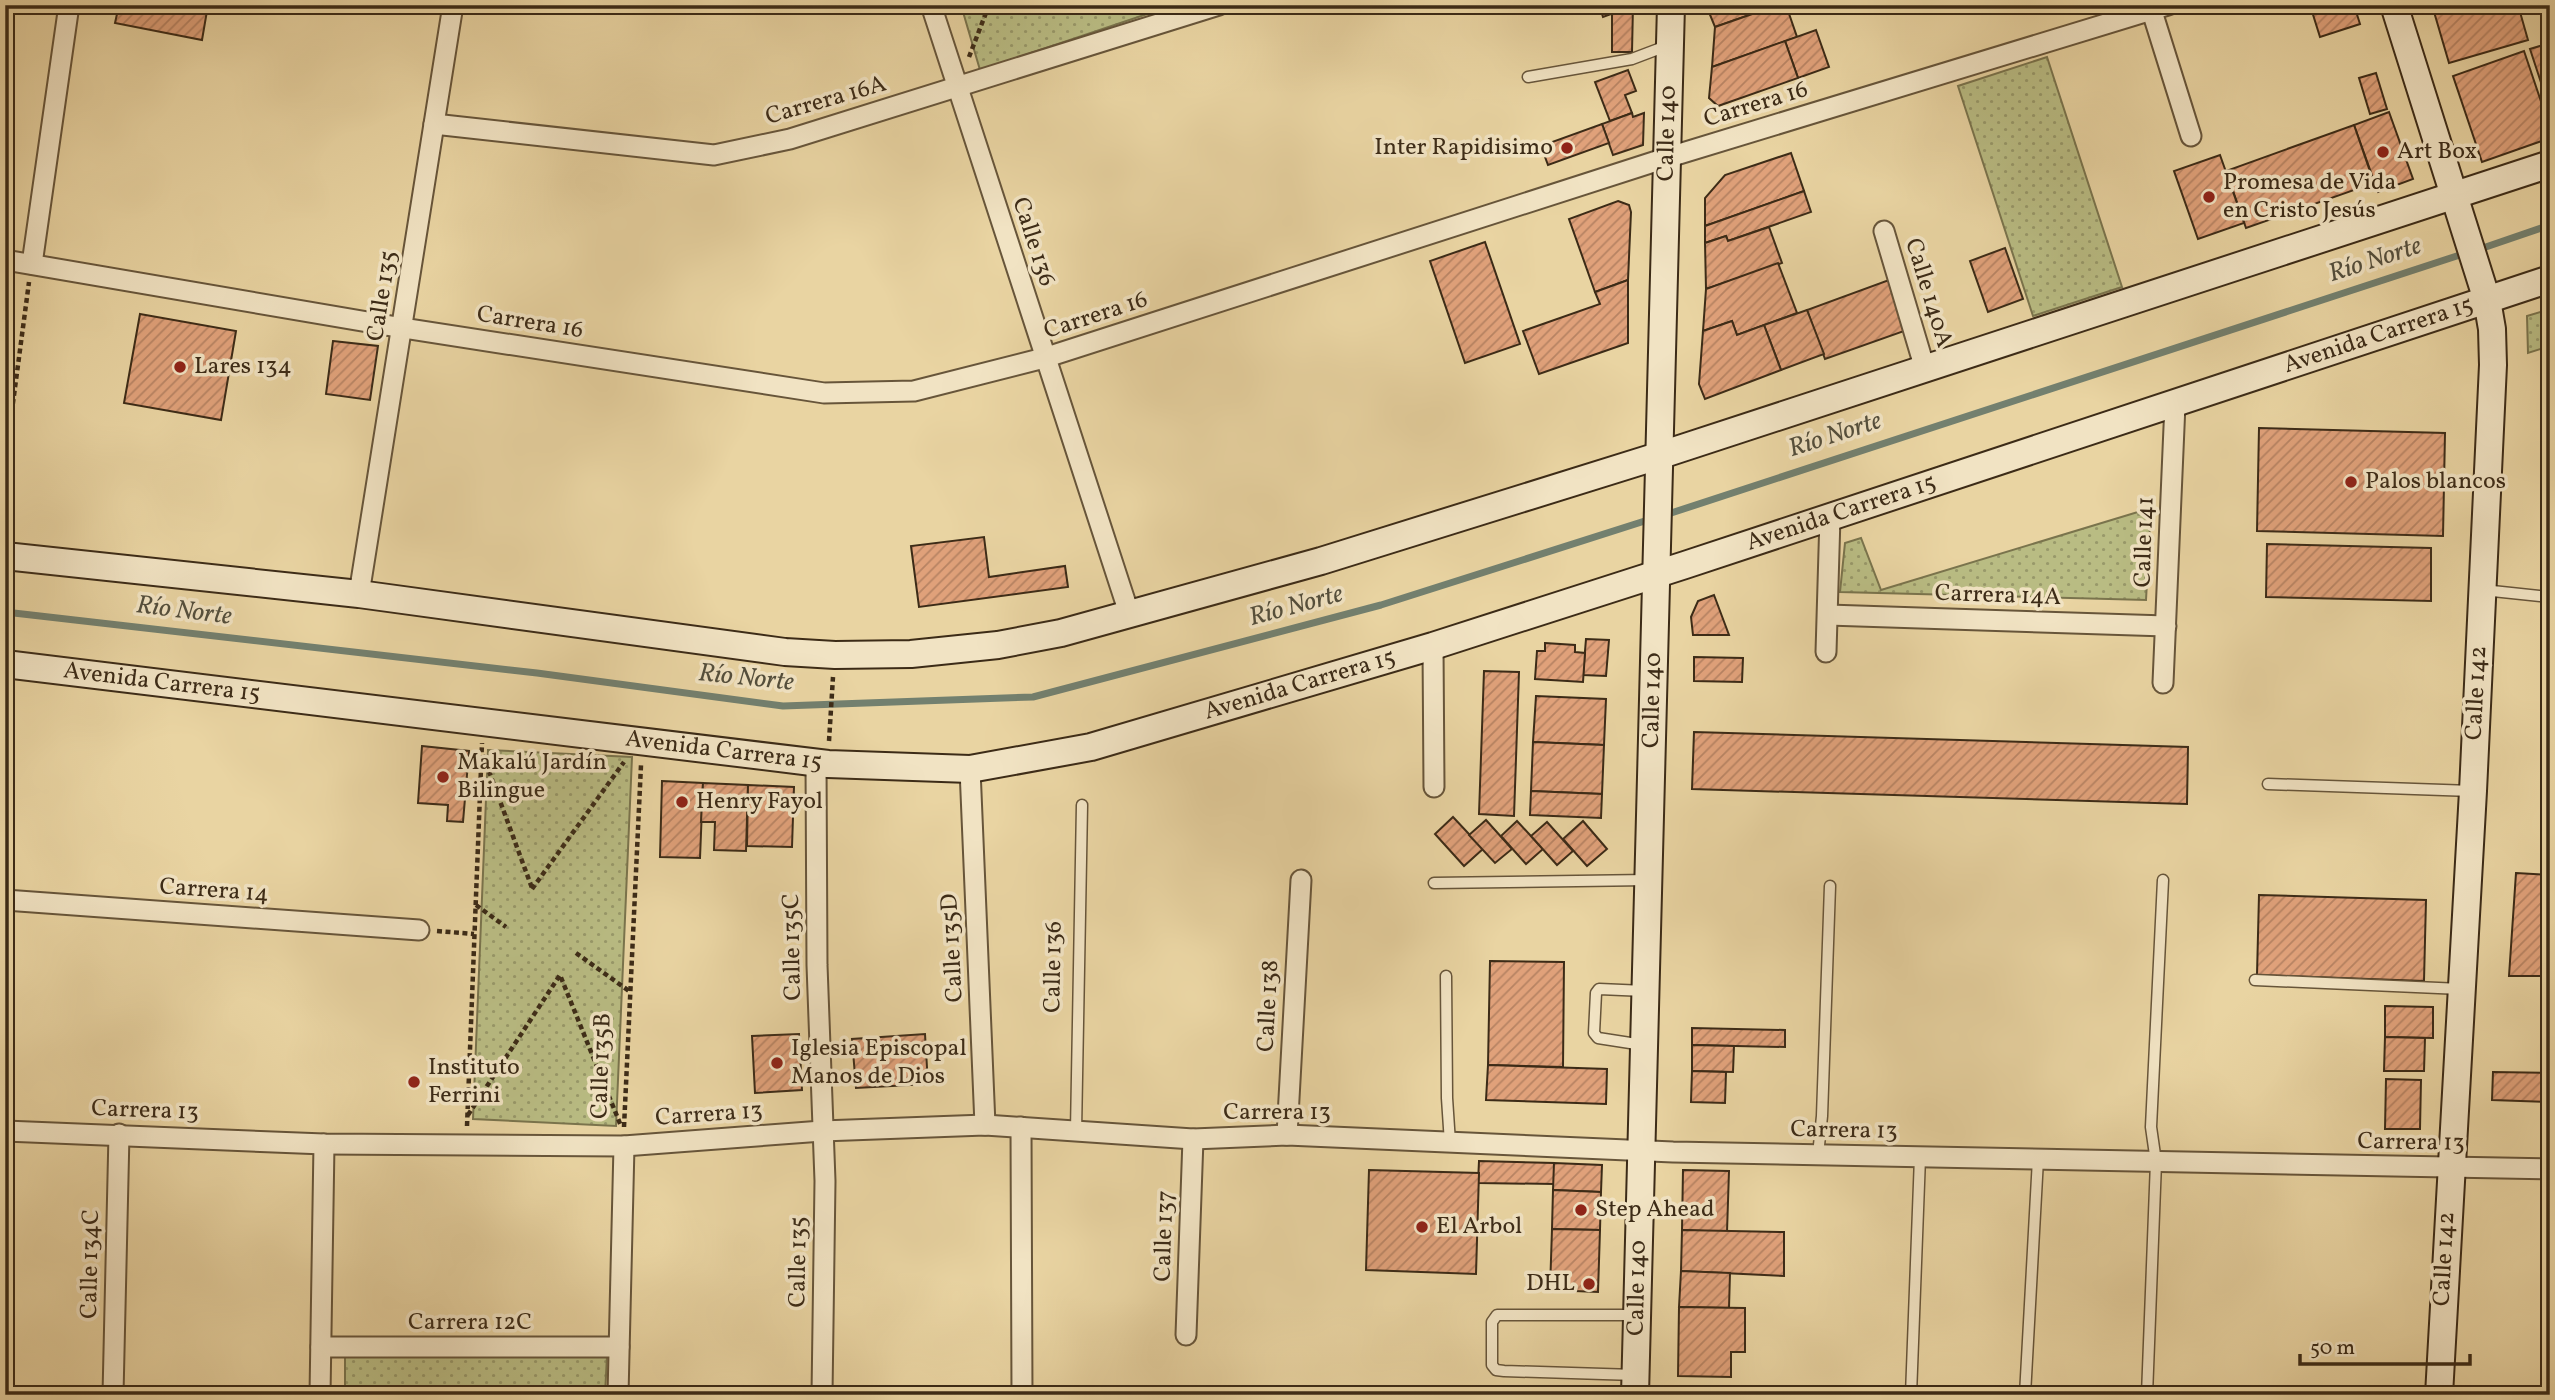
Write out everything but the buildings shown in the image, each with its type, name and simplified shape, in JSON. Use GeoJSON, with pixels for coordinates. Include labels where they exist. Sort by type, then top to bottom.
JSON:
{"type":"FeatureCollection","features":[{"type":"Feature","properties":{"kind":"main road","name":"Calle 140"},"geometry":{"type":"LineString","coordinates":[[1635,1385],[1671,5]]}},
{"type":"Feature","properties":{"kind":"main road","name":"Calle 142"},"geometry":{"type":"LineString","coordinates":[[2394,5],[2485,293],[2492,329],[2493,365],[2473,791],[2439,1395]]}},
{"type":"Feature","properties":{"kind":"main road"},"geometry":{"type":"LineString","coordinates":[[5,556],[359,594],[785,652],[835,655],[911,654],[998,645],[1061,633],[1657,465],[1925,369],[2457,202],[2550,164]]}},
{"type":"Feature","properties":{"kind":"main road","name":"Avenida Carrera 15"},"geometry":{"type":"LineString","coordinates":[[5,664],[635,740],[823,752],[970,769],[1091,747],[1433,646],[1657,567],[1830,517],[2175,404],[2485,293],[2550,279]]}},
{"type":"Feature","properties":{"kind":"street"},"geometry":{"type":"LineString","coordinates":[[32,264],[69,5]]}},
{"type":"Feature","properties":{"kind":"street","name":"Calle 135"},"geometry":{"type":"LineString","coordinates":[[359,594],[453,5]]}},
{"type":"Feature","properties":{"kind":"street","name":"Calle 136"},"geometry":{"type":"LineString","coordinates":[[931,5],[1129,613]]}},
{"type":"Feature","properties":{"kind":"street","name":"Carrera 16A"},"geometry":{"type":"LineString","coordinates":[[434,124],[713,155],[790,139],[1219,5]]}},
{"type":"Feature","properties":{"kind":"street"},"geometry":{"type":"LineString","coordinates":[[2156,7],[2191,136]]}},
{"type":"Feature","properties":{"kind":"street","name":"Carrera 16"},"geometry":{"type":"LineString","coordinates":[[5,260],[403,328],[824,393],[914,391],[1044,358],[1666,158],[2156,7]]}},
{"type":"Feature","properties":{"kind":"street","name":"Calle 140A"},"geometry":{"type":"LineString","coordinates":[[1884,231],[1925,369]]}},
{"type":"Feature","properties":{"kind":"street","name":"Calle 141"},"geometry":{"type":"LineString","coordinates":[[2163,683],[2175,404]]}},
{"type":"Feature","properties":{"kind":"street"},"geometry":{"type":"LineString","coordinates":[[1826,652],[1830,517]]}},
{"type":"Feature","properties":{"kind":"street","name":"Carrera 14A"},"geometry":{"type":"LineString","coordinates":[[1828,615],[2166,626]]}},
{"type":"Feature","properties":{"kind":"street"},"geometry":{"type":"LineString","coordinates":[[1433,646],[1434,787]]}},
{"type":"Feature","properties":{"kind":"street","name":"Calle 135C"},"geometry":{"type":"LineString","coordinates":[[822,1131],[817,965],[823,752]]}},
{"type":"Feature","properties":{"kind":"street","name":"Calle 135D"},"geometry":{"type":"LineString","coordinates":[[970,769],[985,1125]]}},
{"type":"Feature","properties":{"kind":"street","name":"Calle 138"},"geometry":{"type":"LineString","coordinates":[[1287,1135],[1301,880]]}},
{"type":"Feature","properties":{"kind":"street","name":"Carrera 14"},"geometry":{"type":"LineString","coordinates":[[5,900],[419,930]]}},
{"type":"Feature","properties":{"kind":"street","name":"Carrera 13"},"geometry":{"type":"LineString","coordinates":[[5,1132],[119,1134],[324,1144],[467,1146],[985,1125],[1193,1139],[1287,1135],[1818,1155],[2550,1168]]}},
{"type":"Feature","properties":{"kind":"street"},"geometry":{"type":"LineString","coordinates":[[1021,1127],[1022,1395]]}},
{"type":"Feature","properties":{"kind":"street","name":"Calle 135"},"geometry":{"type":"LineString","coordinates":[[822,1131],[825,1181],[822,1395]]}},
{"type":"Feature","properties":{"kind":"street","name":"Calle 134C"},"geometry":{"type":"LineString","coordinates":[[113,1395],[119,1134]]}},
{"type":"Feature","properties":{"kind":"street","name":"Calle 135B"},"geometry":{"type":"LineString","coordinates":[[618,1395],[624,1139]]}},
{"type":"Feature","properties":{"kind":"street","name":"Calle 137"},"geometry":{"type":"LineString","coordinates":[[1186,1335],[1193,1139]]}},
{"type":"Feature","properties":{"kind":"street"},"geometry":{"type":"LineString","coordinates":[[320,1395],[324,1144]]}},
{"type":"Feature","properties":{"kind":"street","name":"Carrera 12C"},"geometry":{"type":"LineString","coordinates":[[321,1347],[619,1347]]}},
{"type":"Feature","properties":{"kind":"lane"},"geometry":{"type":"LineString","coordinates":[[1528,77],[1632,59],[1670,45]]}},
{"type":"Feature","properties":{"kind":"lane"},"geometry":{"type":"LineString","coordinates":[[2482,590],[2550,597]]}},
{"type":"Feature","properties":{"kind":"lane"},"geometry":{"type":"LineString","coordinates":[[2268,784],[2473,791]]}},
{"type":"Feature","properties":{"kind":"lane","name":"Calle 136"},"geometry":{"type":"LineString","coordinates":[[1076,1131],[1083,805]]}},
{"type":"Feature","properties":{"kind":"lane"},"geometry":{"type":"LineString","coordinates":[[1434,883],[1648,880]]}},
{"type":"Feature","properties":{"kind":"lane"},"geometry":{"type":"LineString","coordinates":[[2147,1395],[2157,1162],[2151,1127],[2163,880]]}},
{"type":"Feature","properties":{"kind":"lane"},"geometry":{"type":"LineString","coordinates":[[1818,1155],[1822,1116],[1830,886]]}},
{"type":"Feature","properties":{"kind":"lane"},"geometry":{"type":"LineString","coordinates":[[1446,976],[1450,1143]]}},
{"type":"Feature","properties":{"kind":"lane"},"geometry":{"type":"LineString","coordinates":[[2256,980],[2462,989]]}},
{"type":"Feature","properties":{"kind":"lane"},"geometry":{"type":"LineString","coordinates":[[1644,1045],[1598,1038],[1594,1032],[1598,989],[1645,991]]}},
{"type":"Feature","properties":{"kind":"lane"},"geometry":{"type":"LineString","coordinates":[[1911,1395],[1920,1157]]}},
{"type":"Feature","properties":{"kind":"lane"},"geometry":{"type":"LineString","coordinates":[[2025,1395],[2038,1159]]}},
{"type":"Feature","properties":{"kind":"lane"},"geometry":{"type":"LineString","coordinates":[[1635,1385],[1496,1370],[1492,1365],[1492,1322],[1497,1315],[1637,1315]]}},
{"type":"Feature","properties":{"kind":"path"},"geometry":{"type":"LineString","coordinates":[[957,87],[989,5]]}},
{"type":"Feature","properties":{"kind":"path"},"geometry":{"type":"LineString","coordinates":[[5,463],[32,264]]}},
{"type":"Feature","properties":{"kind":"path"},"geometry":{"type":"LineString","coordinates":[[823,752],[833,680]]}},
{"type":"Feature","properties":{"kind":"path"},"geometry":{"type":"LineString","coordinates":[[467,1146],[482,735]]}},
{"type":"Feature","properties":{"kind":"path"},"geometry":{"type":"LineString","coordinates":[[481,752],[532,889],[632,751],[635,740]]}},
{"type":"Feature","properties":{"kind":"path","name":"Calle 135B"},"geometry":{"type":"LineString","coordinates":[[624,1139],[642,752],[635,740]]}},
{"type":"Feature","properties":{"kind":"path"},"geometry":{"type":"LineString","coordinates":[[475,904],[506,927]]}},
{"type":"Feature","properties":{"kind":"path"},"geometry":{"type":"LineString","coordinates":[[419,930],[474,934]]}},
{"type":"Feature","properties":{"kind":"path"},"geometry":{"type":"LineString","coordinates":[[576,953],[629,991]]}},
{"type":"Feature","properties":{"kind":"path"},"geometry":{"type":"LineString","coordinates":[[467,1116],[560,975],[624,1139]]}},
{"type":"Feature","properties":{"kind":"green space"},"geometry":{"type":"Polygon","coordinates":[[[961,5],[1174,5],[980,70],[961,5]]]}},
{"type":"Feature","properties":{"kind":"green space"},"geometry":{"type":"Polygon","coordinates":[[[2047,57],[2122,287],[2033,316],[1958,86],[2047,57]]]}},
{"type":"Feature","properties":{"kind":"green space"},"geometry":{"type":"Polygon","coordinates":[[[2550,309],[2550,346],[2528,353],[2527,316],[2550,309]]]}},
{"type":"Feature","properties":{"kind":"green space"},"geometry":{"type":"Polygon","coordinates":[[[2151,508],[2146,600],[1840,592],[1845,543],[1861,538],[1881,590],[2151,508]]]}},
{"type":"Feature","properties":{"kind":"green space"},"geometry":{"type":"Polygon","coordinates":[[[488,750],[632,757],[616,1126],[473,1119],[488,750]]]}},
{"type":"Feature","properties":{"kind":"green space"},"geometry":{"type":"Polygon","coordinates":[[[345,1352],[607,1356],[605,1395],[345,1395],[345,1352]]]}},
{"type":"Feature","properties":{"kind":"waterway","name":"Río Norte"},"geometry":{"type":"LineString","coordinates":[[2477,250],[2550,225]]}},
{"type":"Feature","properties":{"kind":"waterway","name":"Río Norte"},"geometry":{"type":"LineString","coordinates":[[1662,516],[2466,253]]}},
{"type":"Feature","properties":{"kind":"waterway","name":"Río Norte"},"geometry":{"type":"LineString","coordinates":[[5,612],[537,673],[783,706],[1033,697],[1381,605],[1651,519]]}},
{"type":"Feature","properties":{"kind":"place","name":"Inter Rapidisimo"},"geometry":{"type":"Point","coordinates":[1567,148]}},
{"type":"Feature","properties":{"kind":"place","name":"Art Box"},"geometry":{"type":"Point","coordinates":[2383,152]}},
{"type":"Feature","properties":{"kind":"place","name":"Promesa de Vida en Cristo Jesús"},"geometry":{"type":"Point","coordinates":[2209,197]}},
{"type":"Feature","properties":{"kind":"place","name":"Lares 134"},"geometry":{"type":"Point","coordinates":[180,367]}},
{"type":"Feature","properties":{"kind":"place","name":"Palos blancos"},"geometry":{"type":"Point","coordinates":[2351,482]}},
{"type":"Feature","properties":{"kind":"place","name":"Makalú Jardín Bilingue"},"geometry":{"type":"Point","coordinates":[443,777]}},
{"type":"Feature","properties":{"kind":"place","name":"Henry Fayol"},"geometry":{"type":"Point","coordinates":[682,802]}},
{"type":"Feature","properties":{"kind":"place","name":"Iglesia Episcopal Manos de Dios"},"geometry":{"type":"Point","coordinates":[777,1063]}},
{"type":"Feature","properties":{"kind":"place","name":"Instituto Ferrini"},"geometry":{"type":"Point","coordinates":[414,1082]}},
{"type":"Feature","properties":{"kind":"place","name":"Step Ahead"},"geometry":{"type":"Point","coordinates":[1581,1210]}},
{"type":"Feature","properties":{"kind":"place","name":"El Arbol"},"geometry":{"type":"Point","coordinates":[1422,1227]}},
{"type":"Feature","properties":{"kind":"place","name":"DHL"},"geometry":{"type":"Point","coordinates":[1589,1284]}}]}
